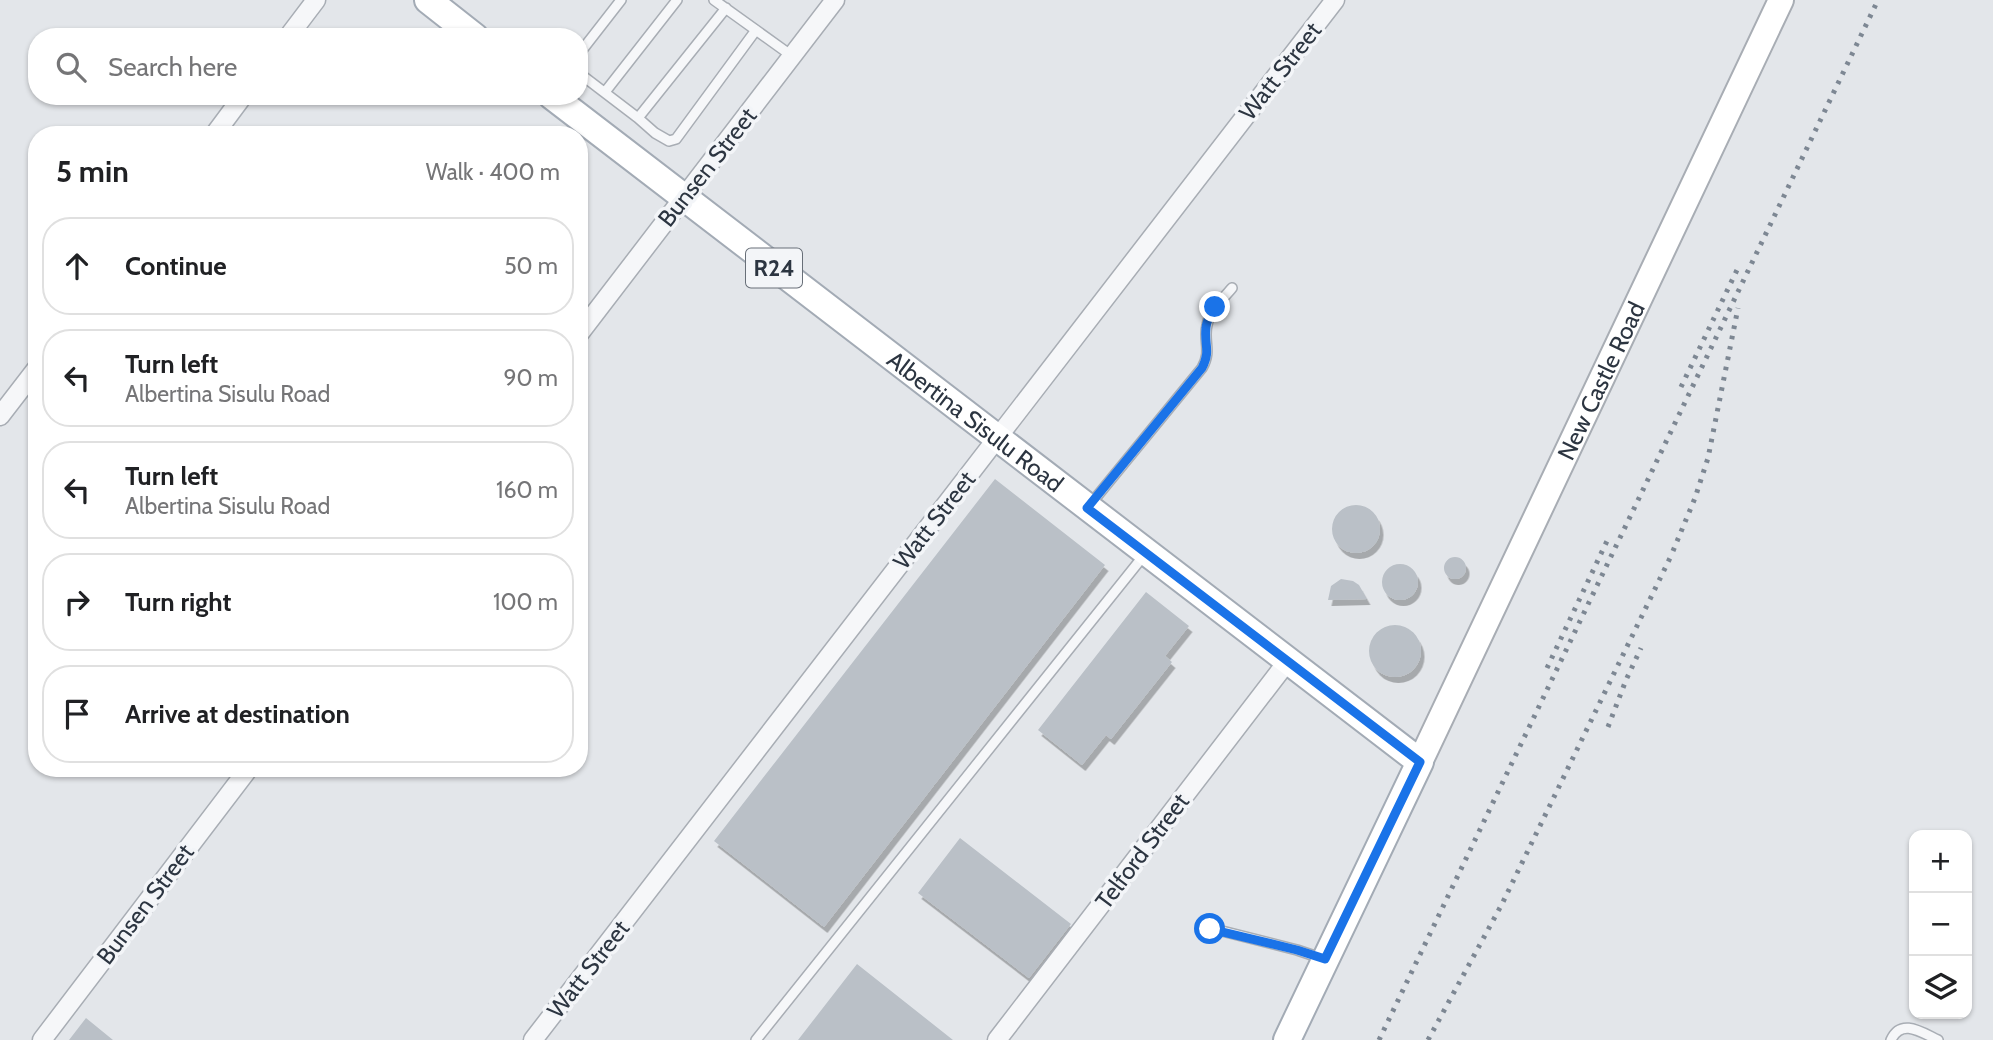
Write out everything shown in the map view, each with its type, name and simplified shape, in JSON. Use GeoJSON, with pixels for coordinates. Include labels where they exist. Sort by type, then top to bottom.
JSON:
{"type":"FeatureCollection","features":[{"type":"Feature","properties":{"kind":"main road"},"geometry":{"type":"LineString","coordinates":[[428,0],[464,28]]}},
{"type":"Feature","properties":{"kind":"main road","name":"Albertina Sisulu Road"},"geometry":{"type":"LineString","coordinates":[[564,105],[1420,762]]}},
{"type":"Feature","properties":{"kind":"main road"},"geometry":{"type":"LineString","coordinates":[[1287,1040],[1420,762]]}},
{"type":"Feature","properties":{"kind":"street"},"geometry":{"type":"LineString","coordinates":[[295,28],[316,0]]}},
{"type":"Feature","properties":{"kind":"street","name":"Bunsen Street"},"geometry":{"type":"LineString","coordinates":[[588,322],[835,0]]}},
{"type":"Feature","properties":{"kind":"street","name":"Watt Street"},"geometry":{"type":"LineString","coordinates":[[533,1040],[1335,0]]}},
{"type":"Feature","properties":{"kind":"street","name":"New Castle Road"},"geometry":{"type":"LineString","coordinates":[[1420,762],[1782,0]]}},
{"type":"Feature","properties":{"kind":"street"},"geometry":{"type":"LineString","coordinates":[[221,126],[236,105]]}},
{"type":"Feature","properties":{"kind":"street"},"geometry":{"type":"LineString","coordinates":[[0,416],[28,380]]}},
{"type":"Feature","properties":{"kind":"street","name":"Telford Street"},"geometry":{"type":"LineString","coordinates":[[997,1040],[1287,662]]}},
{"type":"Feature","properties":{"kind":"street","name":"Bunsen Street"},"geometry":{"type":"LineString","coordinates":[[42,1040],[242,777]]}},
{"type":"Feature","properties":{"kind":"lane"},"geometry":{"type":"LineString","coordinates":[[588,42],[621,0]]}},
{"type":"Feature","properties":{"kind":"lane"},"geometry":{"type":"LineString","coordinates":[[605,92],[677,0]]}},
{"type":"Feature","properties":{"kind":"lane"},"geometry":{"type":"LineString","coordinates":[[715,0],[792,57]]}},
{"type":"Feature","properties":{"kind":"lane"},"geometry":{"type":"LineString","coordinates":[[638,118],[726,8]]}},
{"type":"Feature","properties":{"kind":"lane"},"geometry":{"type":"LineString","coordinates":[[588,80],[655,133],[669,141],[676,139],[755,30]]}},
{"type":"Feature","properties":{"kind":"lane"},"geometry":{"type":"LineString","coordinates":[[1087,508],[1202,368],[1207,359],[1206,327],[1209,317],[1232,288]]}},
{"type":"Feature","properties":{"kind":"lane"},"geometry":{"type":"LineString","coordinates":[[756,1040],[1146,553]]}},
{"type":"Feature","properties":{"kind":"lane"},"geometry":{"type":"LineString","coordinates":[[1210,929],[1325,959]]}},
{"type":"Feature","properties":{"kind":"lane"},"geometry":{"type":"LineString","coordinates":[[1891,1040],[1897,1030],[1907,1027],[1938,1040]]}},
{"type":"Feature","properties":{"kind":"building"},"geometry":{"type":"Polygon","coordinates":[[[995,479],[1105,565],[824,927],[714,841],[995,479]]]}},
{"type":"Feature","properties":{"kind":"building"},"geometry":{"type":"Polygon","coordinates":[[[1356,505],[1373,512],[1380,529],[1373,546],[1356,553],[1339,546],[1332,529],[1339,512],[1356,505]]]}},
{"type":"Feature","properties":{"kind":"building"},"geometry":{"type":"Polygon","coordinates":[[[1455,557],[1463,560],[1466,568],[1463,576],[1455,579],[1447,576],[1444,568],[1447,560],[1455,557]]]}},
{"type":"Feature","properties":{"kind":"building"},"geometry":{"type":"Polygon","coordinates":[[[1400,564],[1412,570],[1418,582],[1412,594],[1400,600],[1388,594],[1382,582],[1388,570],[1400,564]]]}},
{"type":"Feature","properties":{"kind":"building"},"geometry":{"type":"Polygon","coordinates":[[[1341,579],[1359,585],[1367,599],[1328,600],[1331,586],[1341,579]]]}},
{"type":"Feature","properties":{"kind":"building"},"geometry":{"type":"Polygon","coordinates":[[[1146,592],[1189,626],[1165,656],[1172,662],[1111,739],[1106,735],[1082,765],[1038,730],[1146,592]]]}},
{"type":"Feature","properties":{"kind":"building"},"geometry":{"type":"Polygon","coordinates":[[[1395,625],[1414,632],[1421,651],[1414,670],[1395,677],[1376,670],[1369,651],[1376,632],[1395,625]]]}},
{"type":"Feature","properties":{"kind":"building"},"geometry":{"type":"Polygon","coordinates":[[[960,838],[1071,924],[1029,978],[918,893],[960,838]]]}},
{"type":"Feature","properties":{"kind":"building"},"geometry":{"type":"Polygon","coordinates":[[[857,964],[953,1040],[798,1040],[857,964]]]}},
{"type":"Feature","properties":{"kind":"building"},"geometry":{"type":"Polygon","coordinates":[[[86,1018],[113,1040],[69,1040],[86,1018]]]}},
{"type":"Feature","properties":{"kind":"railway"},"geometry":{"type":"LineString","coordinates":[[1379,1040],[1878,0]]}},
{"type":"Feature","properties":{"kind":"railway"},"geometry":{"type":"LineString","coordinates":[[1681,387],[1737,270]]}},
{"type":"Feature","properties":{"kind":"railway"},"geometry":{"type":"LineString","coordinates":[[1673,551],[1708,458],[1738,308]]}},
{"type":"Feature","properties":{"kind":"railway"},"geometry":{"type":"LineString","coordinates":[[1547,668],[1607,541]]}},
{"type":"Feature","properties":{"kind":"railway"},"geometry":{"type":"LineString","coordinates":[[1428,1040],[1502,904],[1670,558]]}},
{"type":"Feature","properties":{"kind":"railway"},"geometry":{"type":"LineString","coordinates":[[1608,727],[1641,648]]}},
{"type":"Feature","properties":{"kind":"route"},"geometry":{"type":"LineString","coordinates":[[1210,929],[1325,959],[1420,762],[1087,508],[1202,368],[1208,350],[1206,327],[1215,307]]}}]}
